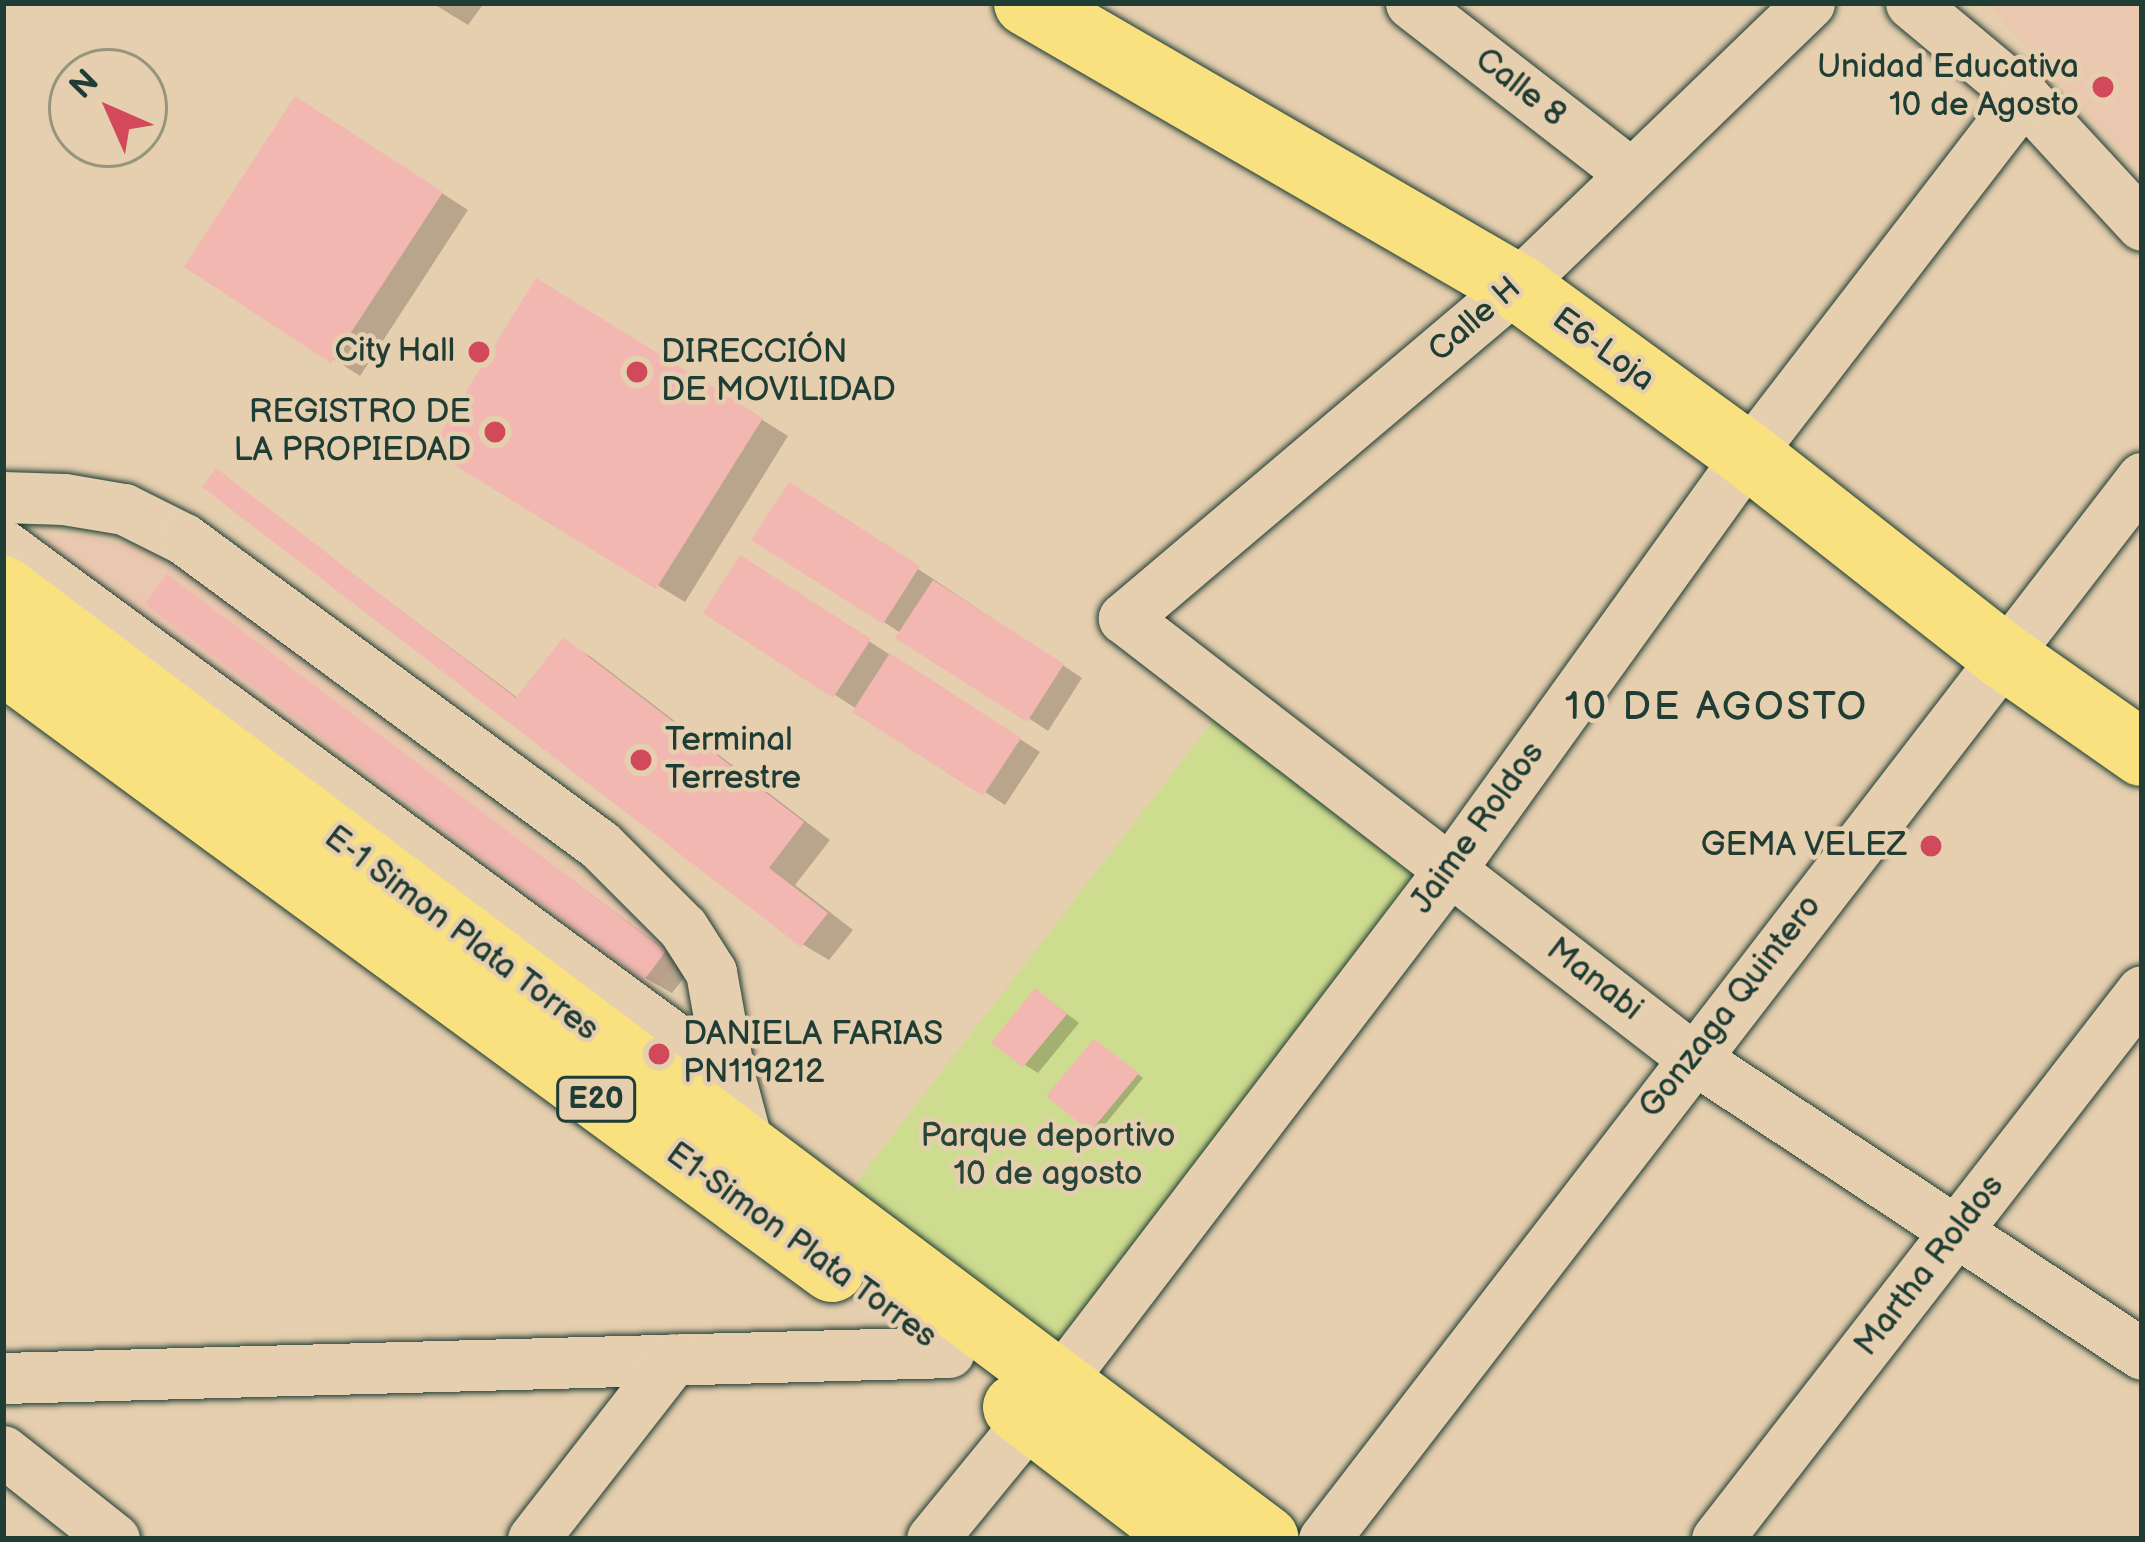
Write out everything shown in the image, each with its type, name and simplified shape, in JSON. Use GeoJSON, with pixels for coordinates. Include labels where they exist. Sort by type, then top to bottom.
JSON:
{"type":"FeatureCollection","features":[{"type":"Feature","properties":{"kind":"main road","name":"E6-Loja"},"geometry":{"type":"LineString","coordinates":[[1027,3],[1516,286],[1748,455],[2002,655],[2142,753]]}},
{"type":"Feature","properties":{"kind":"main road","name":"E-1 Simon Plata Torres"},"geometry":{"type":"LineString","coordinates":[[3,589],[750,1181],[1045,1400],[1266,1539]]}},
{"type":"Feature","properties":{"kind":"main road","name":"E1-Simon Plata Torres"},"geometry":{"type":"LineString","coordinates":[[3,661],[750,1181],[949,1352],[1045,1400],[1188,1539]]}},
{"type":"Feature","properties":{"kind":"street","name":"Calle 8"},"geometry":{"type":"LineString","coordinates":[[1411,3],[1630,173]]}},
{"type":"Feature","properties":{"kind":"street","name":"Calle H"},"geometry":{"type":"LineString","coordinates":[[1124,618],[1516,286],[1809,3]]}},
{"type":"Feature","properties":{"kind":"street"},"geometry":{"type":"LineString","coordinates":[[1911,3],[2024,97],[2142,225]]}},
{"type":"Feature","properties":{"kind":"street","name":"Jaime Roldos"},"geometry":{"type":"LineString","coordinates":[[932,1539],[1045,1400],[1451,868],[1748,455],[2024,97]]}},
{"type":"Feature","properties":{"kind":"street","name":"Gonzaga Quintero"},"geometry":{"type":"LineString","coordinates":[[1324,1539],[2142,478]]}},
{"type":"Feature","properties":{"kind":"street"},"geometry":{"type":"LineString","coordinates":[[3,497],[64,499],[124,509],[184,539],[600,845],[683,928],[711,972],[750,1181]]}},
{"type":"Feature","properties":{"kind":"street"},"geometry":{"type":"LineString","coordinates":[[3,544],[730,1079]]}},
{"type":"Feature","properties":{"kind":"street","name":"Manabi"},"geometry":{"type":"LineString","coordinates":[[1124,618],[1692,1057],[1955,1235],[2142,1354]]}},
{"type":"Feature","properties":{"kind":"street","name":"Martha Roldos"},"geometry":{"type":"LineString","coordinates":[[1717,1539],[2142,991]]}},
{"type":"Feature","properties":{"kind":"street"},"geometry":{"type":"LineString","coordinates":[[3,1378],[949,1352]]}},
{"type":"Feature","properties":{"kind":"street"},"geometry":{"type":"LineString","coordinates":[[533,1539],[673,1359]]}},
{"type":"Feature","properties":{"kind":"street"},"geometry":{"type":"LineString","coordinates":[[3,1451],[113,1539]]}},
{"type":"Feature","properties":{"kind":"shaded area","name":"Unidad Educativa 10 de Agosto"},"geometry":{"type":"Polygon","coordinates":[[[1985,3],[2142,3],[2142,171],[1985,3]]]}},
{"type":"Feature","properties":{"kind":"shaded area"},"geometry":{"type":"Polygon","coordinates":[[[84,536],[136,546],[170,561],[667,937],[677,962],[649,996],[35,546],[46,538],[84,536]]]}},
{"type":"Feature","properties":{"kind":"green space","name":"Parque deportivo 10 de agosto"},"geometry":{"type":"Polygon","coordinates":[[[1216,717],[1425,878],[1065,1357],[848,1193],[1216,717]]]}},
{"type":"Feature","properties":{"kind":"building"},"geometry":{"type":"Polygon","coordinates":[[[295,96],[443,192],[331,363],[184,267],[295,96]]]}},
{"type":"Feature","properties":{"kind":"building"},"geometry":{"type":"Polygon","coordinates":[[[536,278],[763,418],[656,589],[430,450],[536,278]]]}},
{"type":"Feature","properties":{"kind":"building","name":"Terminal Terrestre"},"geometry":{"type":"Polygon","coordinates":[[[216,468],[516,698],[563,637],[804,822],[769,868],[828,913],[801,947],[202,487],[216,468]]]}},
{"type":"Feature","properties":{"kind":"building"},"geometry":{"type":"Polygon","coordinates":[[[789,482],[920,566],[883,624],[751,540],[789,482]]]}},
{"type":"Feature","properties":{"kind":"building"},"geometry":{"type":"Polygon","coordinates":[[[740,555],[871,639],[833,698],[703,613],[740,555]]]}},
{"type":"Feature","properties":{"kind":"building"},"geometry":{"type":"Polygon","coordinates":[[[167,574],[666,951],[644,980],[145,604],[167,574]]]}},
{"type":"Feature","properties":{"kind":"building"},"geometry":{"type":"Polygon","coordinates":[[[933,580],[1064,664],[1027,722],[895,638],[933,580]]]}},
{"type":"Feature","properties":{"kind":"building"},"geometry":{"type":"Polygon","coordinates":[[[890,653],[1021,738],[983,796],[852,712],[890,653]]]}},
{"type":"Feature","properties":{"kind":"building"},"geometry":{"type":"Polygon","coordinates":[[[1035,988],[1067,1014],[1023,1067],[991,1043],[1035,988]]]}},
{"type":"Feature","properties":{"kind":"building"},"geometry":{"type":"Polygon","coordinates":[[[1094,1039],[1139,1073],[1090,1132],[1046,1096],[1094,1039]]]}},
{"type":"Feature","properties":{"kind":"place","name":"Unidad Educativa 10 de Agosto"},"geometry":{"type":"Point","coordinates":[2103,87]}},
{"type":"Feature","properties":{"kind":"place","name":"City Hall"},"geometry":{"type":"Point","coordinates":[479,352]}},
{"type":"Feature","properties":{"kind":"place","name":"DIRECCIÓN DE MOVILIDAD"},"geometry":{"type":"Point","coordinates":[637,372]}},
{"type":"Feature","properties":{"kind":"place","name":"REGISTRO DE LA PROPIEDAD"},"geometry":{"type":"Point","coordinates":[495,432]}},
{"type":"Feature","properties":{"kind":"place","name":"Terminal Terrestre"},"geometry":{"type":"Point","coordinates":[641,760]}},
{"type":"Feature","properties":{"kind":"place","name":"GEMA VELEZ"},"geometry":{"type":"Point","coordinates":[1931,846]}},
{"type":"Feature","properties":{"kind":"place","name":"DANIELA FARIAS PN119212"},"geometry":{"type":"Point","coordinates":[659,1054]}},
{"type":"Feature","properties":{"kind":"district","name":"10 DE AGOSTO"},"geometry":{"type":"Point","coordinates":[1717,708]}}]}
